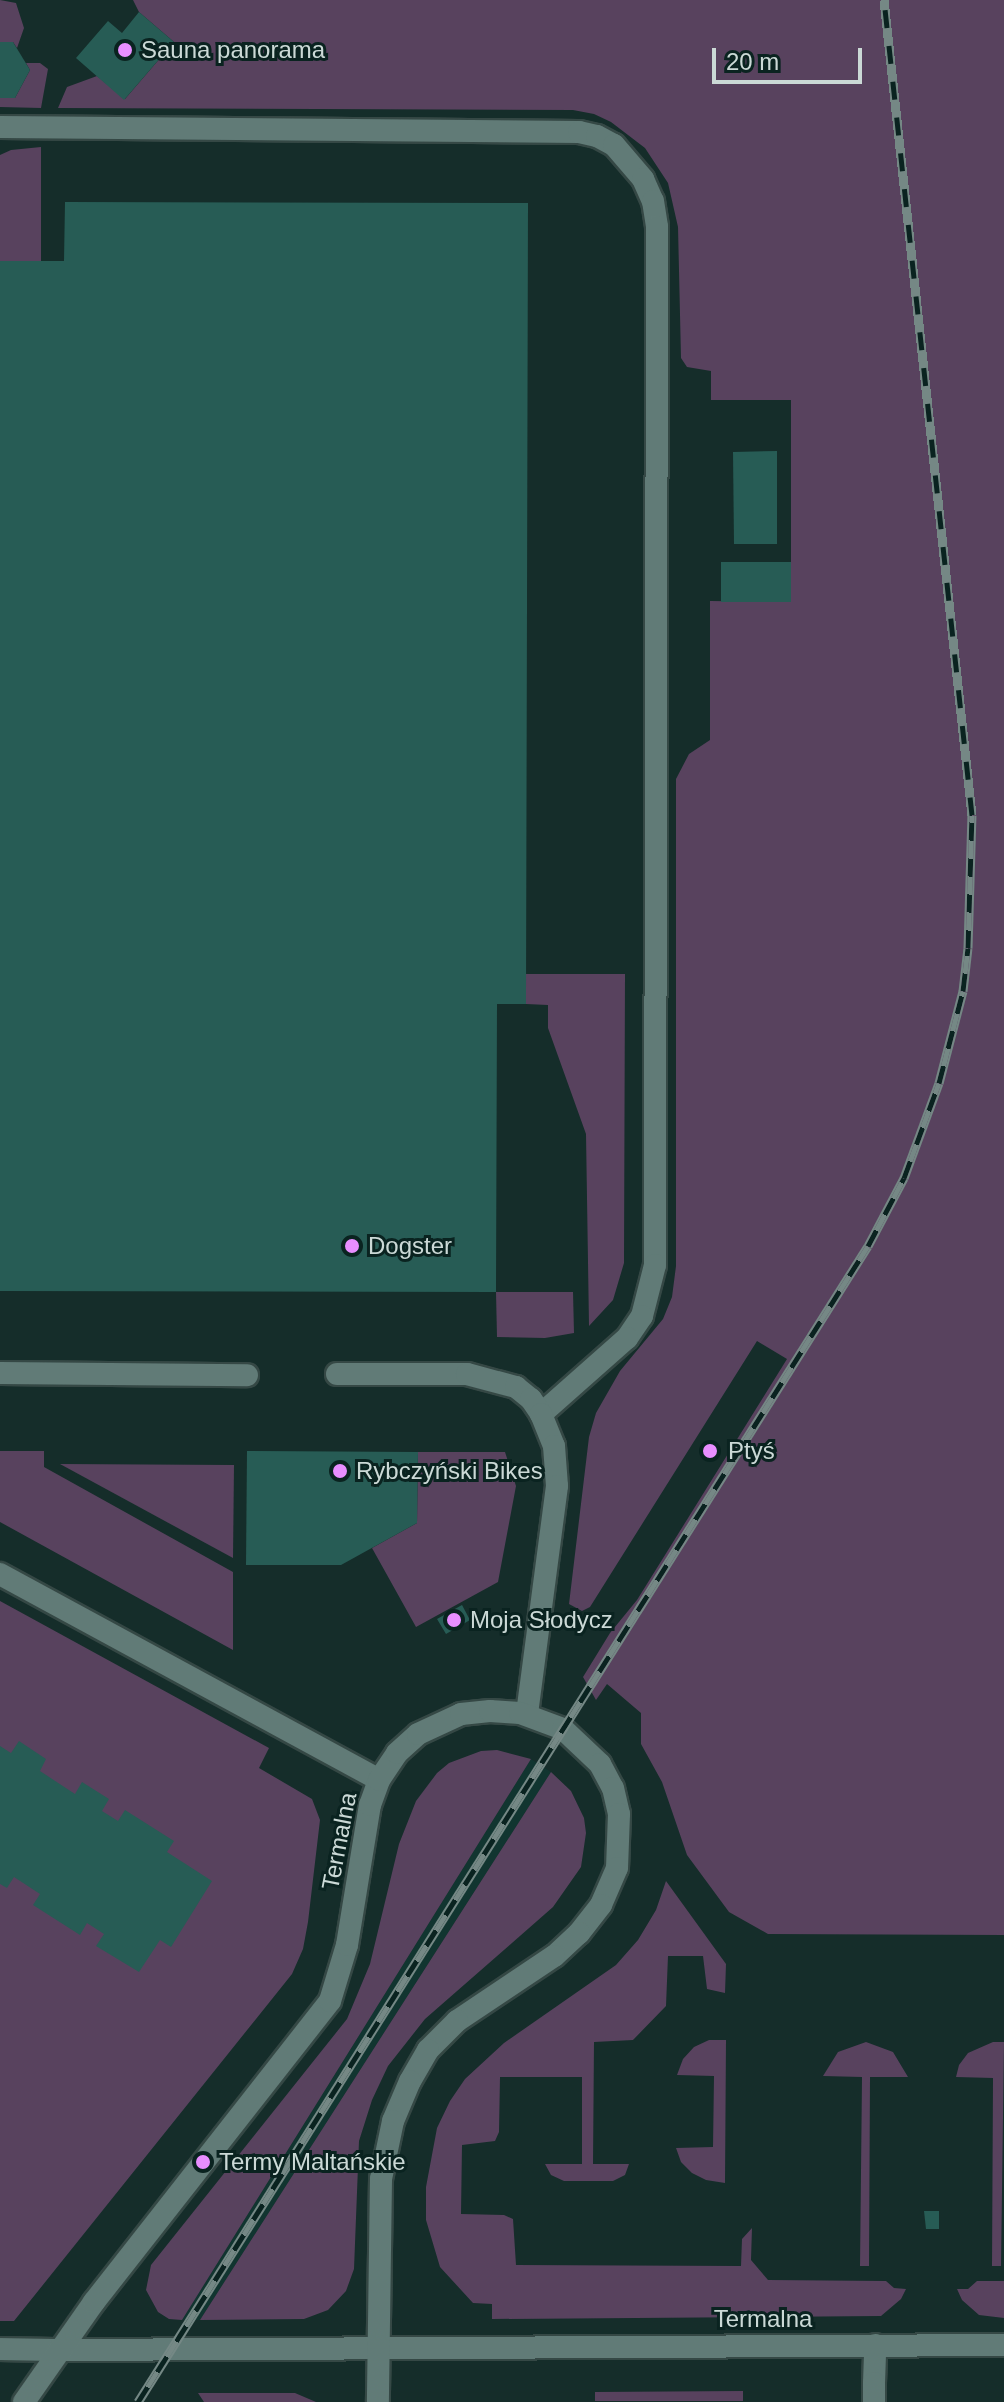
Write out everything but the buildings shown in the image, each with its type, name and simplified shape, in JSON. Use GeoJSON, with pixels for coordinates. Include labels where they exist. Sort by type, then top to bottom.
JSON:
{"type":"FeatureCollection","features":[{"type":"Feature","properties":{"kind":"street"},"geometry":{"type":"LineString","coordinates":[[0,127],[579,132],[597,136],[614,145],[643,179],[653,201],[657,227],[655,1265],[642,1316],[627,1338],[541,1414]]}},
{"type":"Feature","properties":{"kind":"street"},"geometry":{"type":"LineString","coordinates":[[0,1373],[247,1375]]}},
{"type":"Feature","properties":{"kind":"street"},"geometry":{"type":"LineString","coordinates":[[337,1374],[467,1374],[516,1387],[531,1399],[541,1414],[554,1446],[557,1486],[527,1714]]}},
{"type":"Feature","properties":{"kind":"street"},"geometry":{"type":"LineString","coordinates":[[0,1574],[379,1780]]}},
{"type":"Feature","properties":{"kind":"street","name":"Termalna"},"geometry":{"type":"LineString","coordinates":[[59,2350],[330,2001],[342,1969],[366,1821],[379,1780],[406,1743],[433,1725],[475,1712],[527,1714],[563,1729],[600,1764],[613,1788],[619,1814],[617,1868],[601,1905],[568,1944],[457,2021],[428,2050],[414,2073],[393,2121],[384,2160],[377,2347]]}},
{"type":"Feature","properties":{"kind":"street"},"geometry":{"type":"LineString","coordinates":[[874,2392],[875,2345]]}},
{"type":"Feature","properties":{"kind":"street","name":"Termalna"},"geometry":{"type":"LineString","coordinates":[[59,2350],[1004,2345]]}},
{"type":"Feature","properties":{"kind":"street"},"geometry":{"type":"LineString","coordinates":[[377,2347],[378,2402]]}},
{"type":"Feature","properties":{"kind":"street"},"geometry":{"type":"LineString","coordinates":[[0,2349],[59,2350]]}},
{"type":"Feature","properties":{"kind":"street"},"geometry":{"type":"LineString","coordinates":[[24,2402],[59,2350]]}},
{"type":"Feature","properties":{"kind":"shaded area"},"geometry":{"type":"Polygon","coordinates":[[[0,0],[16,3],[24,28],[17,48],[13,42],[0,42],[0,0]]]}},
{"type":"Feature","properties":{"kind":"shaded area"},"geometry":{"type":"Polygon","coordinates":[[[133,0],[1004,0],[1004,1935],[768,1934],[729,1912],[687,1855],[662,1782],[641,1744],[641,1713],[607,1684],[596,1700],[583,1677],[610,1633],[637,1600],[787,1359],[757,1341],[590,1607],[582,1611],[569,1604],[589,1437],[596,1413],[620,1371],[663,1319],[672,1297],[676,1266],[676,779],[689,754],[710,740],[710,601],[791,602],[791,400],[711,400],[711,371],[687,367],[681,358],[678,227],[668,183],[645,148],[611,122],[594,114],[573,110],[58,108],[67,87],[97,76],[125,99],[174,42],[139,12],[133,0]]]}},
{"type":"Feature","properties":{"kind":"shaded area"},"geometry":{"type":"Polygon","coordinates":[[[26,63],[40,63],[48,69],[41,108],[0,107],[0,98],[15,98],[30,70],[26,63]]]}},
{"type":"Feature","properties":{"kind":"shaded area"},"geometry":{"type":"Polygon","coordinates":[[[41,147],[41,261],[0,261],[0,155],[11,150],[41,147]]]}},
{"type":"Feature","properties":{"kind":"shaded area"},"geometry":{"type":"Polygon","coordinates":[[[525,974],[625,974],[624,1263],[613,1300],[589,1326],[586,1134],[548,1028],[548,1005],[526,1004],[525,974]]]}},
{"type":"Feature","properties":{"kind":"shaded area"},"geometry":{"type":"Polygon","coordinates":[[[496,1292],[573,1292],[574,1333],[545,1338],[497,1337],[496,1292]]]}},
{"type":"Feature","properties":{"kind":"shaded area"},"geometry":{"type":"Polygon","coordinates":[[[0,1451],[44,1451],[44,1467],[233,1572],[233,1650],[0,1522],[0,1451]]]}},
{"type":"Feature","properties":{"kind":"shaded area"},"geometry":{"type":"Polygon","coordinates":[[[418,1452],[505,1452],[516,1486],[498,1582],[416,1627],[372,1548],[417,1523],[418,1452]]]}},
{"type":"Feature","properties":{"kind":"shaded area"},"geometry":{"type":"Polygon","coordinates":[[[60,1464],[234,1465],[233,1558],[60,1464]]]}},
{"type":"Feature","properties":{"kind":"shaded area"},"geometry":{"type":"Polygon","coordinates":[[[0,1601],[269,1748],[259,1768],[312,1799],[320,1820],[308,1922],[303,1949],[292,1974],[14,2321],[0,2321],[0,1601]]]}},
{"type":"Feature","properties":{"kind":"shaded area"},"geometry":{"type":"Polygon","coordinates":[[[497,1750],[531,1759],[182,2320],[169,2319],[158,2312],[146,2290],[151,2265],[347,2019],[370,1964],[399,1844],[416,1801],[437,1773],[449,1763],[481,1751],[497,1750]]]}},
{"type":"Feature","properties":{"kind":"shaded area"},"geometry":{"type":"Polygon","coordinates":[[[531,1759],[551,1772],[200,2320],[182,2320],[531,1759]]]}},
{"type":"Feature","properties":{"kind":"shaded area"},"geometry":{"type":"Polygon","coordinates":[[[551,1772],[571,1791],[584,1818],[586,1833],[581,1867],[553,1907],[425,2019],[388,2066],[372,2100],[359,2141],[354,2269],[346,2291],[328,2310],[304,2319],[200,2320],[551,1772]]]}},
{"type":"Feature","properties":{"kind":"shaded area"},"geometry":{"type":"Polygon","coordinates":[[[666,1881],[726,1964],[725,1993],[707,1989],[703,1956],[668,1956],[666,2006],[633,2040],[594,2042],[593,2164],[629,2164],[625,2175],[613,2181],[564,2181],[551,2175],[545,2164],[582,2164],[582,2077],[500,2077],[499,2132],[495,2141],[462,2145],[461,2214],[504,2215],[513,2219],[516,2265],[741,2266],[742,2239],[752,2228],[751,2260],[768,2280],[886,2281],[894,2288],[906,2289],[901,2299],[881,2316],[492,2319],[492,2304],[473,2303],[440,2267],[426,2220],[426,2187],[437,2128],[450,2101],[465,2079],[504,2043],[616,1965],[638,1940],[656,1910],[666,1881]]]}},
{"type":"Feature","properties":{"kind":"shaded area"},"geometry":{"type":"Polygon","coordinates":[[[709,2040],[726,2040],[725,2183],[706,2180],[692,2173],[681,2162],[676,2148],[713,2147],[714,2076],[677,2075],[683,2059],[694,2047],[709,2040]]]}},
{"type":"Feature","properties":{"kind":"shaded area"},"geometry":{"type":"Polygon","coordinates":[[[866,2042],[893,2052],[908,2077],[870,2077],[869,2266],[860,2266],[862,2077],[823,2076],[838,2052],[866,2042]]]}},
{"type":"Feature","properties":{"kind":"shaded area"},"geometry":{"type":"Polygon","coordinates":[[[993,2042],[1004,2042],[1001,2266],[992,2266],[993,2078],[956,2077],[959,2065],[968,2053],[993,2042]]]}},
{"type":"Feature","properties":{"kind":"shaded area"},"geometry":{"type":"Polygon","coordinates":[[[977,2281],[1004,2281],[1004,2318],[979,2315],[962,2300],[957,2289],[968,2289],[977,2281]]]}},
{"type":"Feature","properties":{"kind":"shaded area"},"geometry":{"type":"Polygon","coordinates":[[[743,2391],[743,2401],[595,2401],[595,2392],[743,2391]]]}},
{"type":"Feature","properties":{"kind":"shaded area"},"geometry":{"type":"Polygon","coordinates":[[[198,2393],[295,2393],[316,2402],[204,2402],[198,2393]]]}},
{"type":"Feature","properties":{"kind":"railway"},"geometry":{"type":"LineString","coordinates":[[138,2402],[868,1246],[904,1178],[939,1083],[963,991],[968,948],[972,815],[884,0]]}},
{"type":"Feature","properties":{"kind":"place","name":"Sauna panorama"},"geometry":{"type":"Point","coordinates":[125,50]}},
{"type":"Feature","properties":{"kind":"place","name":"Dogster"},"geometry":{"type":"Point","coordinates":[352,1246]}},
{"type":"Feature","properties":{"kind":"place","name":"Ptyś"},"geometry":{"type":"Point","coordinates":[710,1451]}},
{"type":"Feature","properties":{"kind":"place","name":"Rybczyński Bikes"},"geometry":{"type":"Point","coordinates":[340,1471]}},
{"type":"Feature","properties":{"kind":"place","name":"Moja Słodycz"},"geometry":{"type":"Point","coordinates":[454,1620]}},
{"type":"Feature","properties":{"kind":"place","name":"Termy Maltańskie"},"geometry":{"type":"Point","coordinates":[203,2162]}}]}
